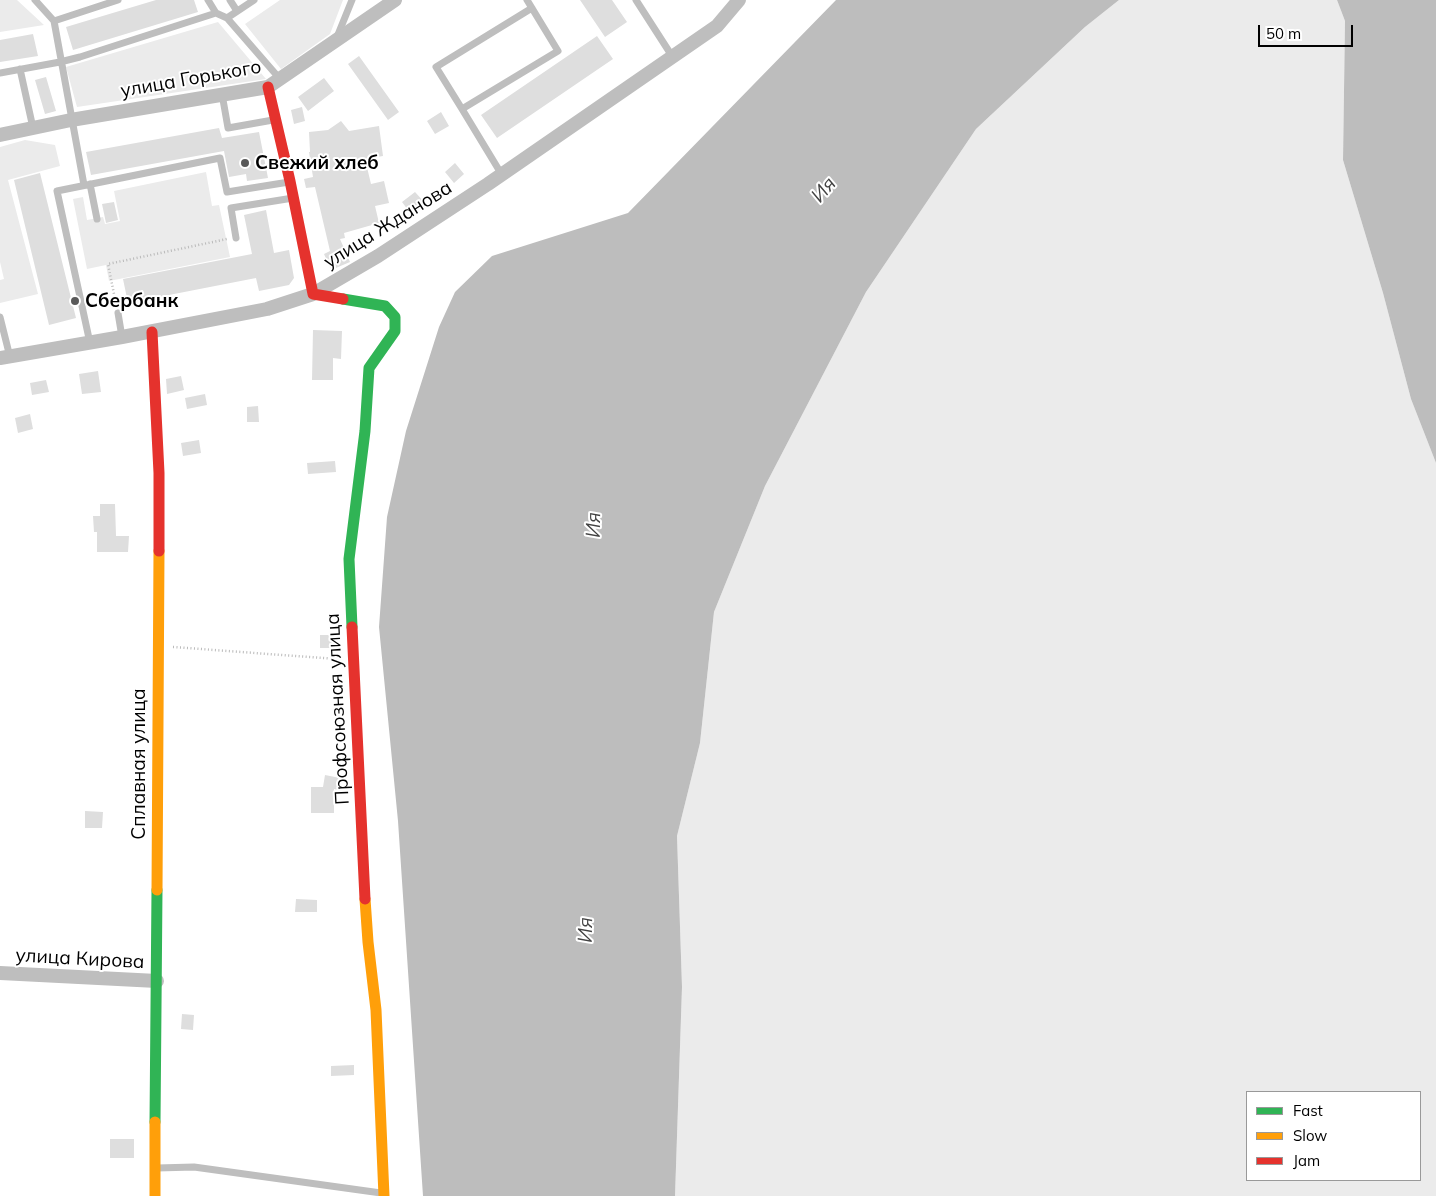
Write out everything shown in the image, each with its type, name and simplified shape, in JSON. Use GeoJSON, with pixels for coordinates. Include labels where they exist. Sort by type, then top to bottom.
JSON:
{"type":"FeatureCollection","features":[{"type":"Feature","properties":{"kind":"street","name":"улица Горького"},"geometry":{"type":"LineString","coordinates":[[0,135],[71,120],[268,87],[395,0]]}},
{"type":"Feature","properties":{"kind":"street","name":"улица Жданова"},"geometry":{"type":"LineString","coordinates":[[5,358],[267,309],[313,294],[378,256],[502,175],[717,26],[740,0]]}},
{"type":"Feature","properties":{"kind":"street"},"geometry":{"type":"LineString","coordinates":[[268,87],[313,294]]}},
{"type":"Feature","properties":{"kind":"street","name":"Профсоюзная улица"},"geometry":{"type":"LineString","coordinates":[[313,294],[385,306],[395,317],[394,331],[369,368],[365,431],[349,559],[368,942],[376,1010],[384,1195]]}},
{"type":"Feature","properties":{"kind":"street","name":"Сплавная улица"},"geometry":{"type":"LineString","coordinates":[[152,332],[159,473],[155,1196]]}},
{"type":"Feature","properties":{"kind":"street","name":"улица Кирова"},"geometry":{"type":"LineString","coordinates":[[0,974],[157,981]]}},
{"type":"Feature","properties":{"kind":"lane"},"geometry":{"type":"LineString","coordinates":[[35,0],[54,21],[71,120],[97,219]]}},
{"type":"Feature","properties":{"kind":"lane"},"geometry":{"type":"LineString","coordinates":[[54,21],[118,0]]}},
{"type":"Feature","properties":{"kind":"lane"},"geometry":{"type":"LineString","coordinates":[[208,0],[216,13],[228,18],[280,78]]}},
{"type":"Feature","properties":{"kind":"lane"},"geometry":{"type":"LineString","coordinates":[[230,0],[237,11]]}},
{"type":"Feature","properties":{"kind":"lane"},"geometry":{"type":"LineString","coordinates":[[228,18],[254,0]]}},
{"type":"Feature","properties":{"kind":"lane"},"geometry":{"type":"LineString","coordinates":[[336,40],[352,0]]}},
{"type":"Feature","properties":{"kind":"lane"},"geometry":{"type":"LineString","coordinates":[[462,110],[558,51],[527,0]]}},
{"type":"Feature","properties":{"kind":"lane"},"geometry":{"type":"LineString","coordinates":[[636,0],[672,56]]}},
{"type":"Feature","properties":{"kind":"lane"},"geometry":{"type":"LineString","coordinates":[[502,175],[436,67],[532,8]]}},
{"type":"Feature","properties":{"kind":"lane"},"geometry":{"type":"LineString","coordinates":[[0,73],[60,62],[216,13]]}},
{"type":"Feature","properties":{"kind":"lane"},"geometry":{"type":"LineString","coordinates":[[20,69],[33,128]]}},
{"type":"Feature","properties":{"kind":"lane"},"geometry":{"type":"LineString","coordinates":[[222,94],[228,128],[276,120]]}},
{"type":"Feature","properties":{"kind":"lane"},"geometry":{"type":"LineString","coordinates":[[90,343],[57,191],[220,158],[227,192],[290,182]]}},
{"type":"Feature","properties":{"kind":"lane"},"geometry":{"type":"LineString","coordinates":[[236,238],[231,208],[293,198]]}},
{"type":"Feature","properties":{"kind":"lane"},"geometry":{"type":"LineString","coordinates":[[118,313],[122,337]]}},
{"type":"Feature","properties":{"kind":"lane"},"geometry":{"type":"LineString","coordinates":[[0,317],[5,358]]}},
{"type":"Feature","properties":{"kind":"lane"},"geometry":{"type":"LineString","coordinates":[[155,1168],[194,1167],[384,1195]]}},
{"type":"Feature","properties":{"kind":"path"},"geometry":{"type":"LineString","coordinates":[[118,313],[108,264],[236,238]]}},
{"type":"Feature","properties":{"kind":"path"},"geometry":{"type":"LineString","coordinates":[[157,646],[354,660]]}},
{"type":"Feature","properties":{"kind":"shaded area"},"geometry":{"type":"Polygon","coordinates":[[[0,0],[17,0],[44,25],[0,32],[0,0]]]}},
{"type":"Feature","properties":{"kind":"shaded area"},"geometry":{"type":"Polygon","coordinates":[[[280,0],[343,0],[330,34],[281,69],[245,24],[280,0]]]}},
{"type":"Feature","properties":{"kind":"shaded area"},"geometry":{"type":"Polygon","coordinates":[[[1119,0],[1337,0],[1345,21],[1343,160],[1383,293],[1411,399],[1436,463],[1436,1196],[675,1196],[682,987],[677,836],[700,743],[714,612],[765,486],[866,292],[976,129],[1085,27],[1119,0]]]}},
{"type":"Feature","properties":{"kind":"shaded area"},"geometry":{"type":"Polygon","coordinates":[[[218,22],[266,79],[77,107],[66,67],[218,22]]]}},
{"type":"Feature","properties":{"kind":"shaded area"},"geometry":{"type":"Polygon","coordinates":[[[25,140],[55,145],[60,166],[8,180],[38,294],[0,303],[0,280],[4,279],[0,262],[0,147],[25,140]]]}},
{"type":"Feature","properties":{"kind":"shaded area"},"geometry":{"type":"Polygon","coordinates":[[[206,172],[212,206],[219,205],[230,257],[109,281],[106,265],[87,269],[73,199],[83,197],[87,220],[103,217],[105,224],[120,221],[114,191],[206,172]]]}},
{"type":"Feature","properties":{"kind":"water","name":"Ия"},"geometry":{"type":"Polygon","coordinates":[[[836,0],[1119,0],[1085,27],[976,129],[866,292],[765,486],[714,612],[700,743],[677,836],[682,987],[675,1196],[423,1196],[398,821],[379,627],[387,517],[406,431],[439,327],[455,292],[492,256],[628,213],[836,0]]]}},
{"type":"Feature","properties":{"kind":"water"},"geometry":{"type":"Polygon","coordinates":[[[1337,0],[1436,0],[1436,463],[1411,399],[1383,293],[1343,160],[1345,21],[1337,0]]]}},
{"type":"Feature","properties":{"kind":"building"},"geometry":{"type":"Polygon","coordinates":[[[156,0],[194,0],[198,12],[73,50],[66,27],[156,0]]]}},
{"type":"Feature","properties":{"kind":"building"},"geometry":{"type":"Polygon","coordinates":[[[580,0],[612,0],[627,22],[605,37],[580,0]]]}},
{"type":"Feature","properties":{"kind":"building"},"geometry":{"type":"Polygon","coordinates":[[[33,34],[38,56],[0,62],[0,40],[33,34]]]}},
{"type":"Feature","properties":{"kind":"building"},"geometry":{"type":"Polygon","coordinates":[[[597,36],[613,59],[497,138],[481,115],[597,36]]]}},
{"type":"Feature","properties":{"kind":"building"},"geometry":{"type":"Polygon","coordinates":[[[359,56],[399,112],[388,120],[348,64],[359,56]]]}},
{"type":"Feature","properties":{"kind":"building"},"geometry":{"type":"Polygon","coordinates":[[[46,77],[56,111],[45,114],[35,80],[46,77]]]}},
{"type":"Feature","properties":{"kind":"building"},"geometry":{"type":"Polygon","coordinates":[[[324,78],[334,91],[308,111],[298,97],[324,78]]]}},
{"type":"Feature","properties":{"kind":"building"},"geometry":{"type":"Polygon","coordinates":[[[302,107],[305,121],[294,124],[291,110],[302,107]]]}},
{"type":"Feature","properties":{"kind":"building"},"geometry":{"type":"Polygon","coordinates":[[[441,112],[449,126],[435,134],[427,121],[441,112]]]}},
{"type":"Feature","properties":{"kind":"building"},"geometry":{"type":"Polygon","coordinates":[[[341,121],[349,131],[379,126],[383,156],[365,159],[371,184],[384,181],[389,203],[375,206],[379,223],[344,233],[345,238],[340,239],[350,262],[331,270],[324,254],[330,251],[315,187],[306,188],[304,179],[313,177],[309,152],[309,132],[328,130],[341,121]]]}},
{"type":"Feature","properties":{"kind":"building"},"geometry":{"type":"Polygon","coordinates":[[[219,128],[222,138],[259,132],[268,178],[247,181],[246,174],[229,177],[224,151],[91,175],[86,152],[219,128]]]}},
{"type":"Feature","properties":{"kind":"building"},"geometry":{"type":"Polygon","coordinates":[[[455,163],[464,174],[454,183],[445,172],[455,163]]]}},
{"type":"Feature","properties":{"kind":"building"},"geometry":{"type":"Polygon","coordinates":[[[40,173],[76,318],[49,325],[14,180],[40,173]]]}},
{"type":"Feature","properties":{"kind":"building"},"geometry":{"type":"Polygon","coordinates":[[[415,192],[425,203],[411,214],[402,202],[415,192]]]}},
{"type":"Feature","properties":{"kind":"building"},"geometry":{"type":"Polygon","coordinates":[[[114,202],[118,220],[106,223],[102,204],[114,202]]]}},
{"type":"Feature","properties":{"kind":"building"},"geometry":{"type":"Polygon","coordinates":[[[266,210],[274,253],[289,250],[294,278],[289,285],[259,291],[256,278],[128,303],[123,279],[252,254],[244,215],[266,210]]]}},
{"type":"Feature","properties":{"kind":"building"},"geometry":{"type":"Polygon","coordinates":[[[313,330],[342,331],[341,359],[333,358],[333,380],[312,380],[313,330]]]}},
{"type":"Feature","properties":{"kind":"building"},"geometry":{"type":"Polygon","coordinates":[[[98,371],[101,392],[82,394],[79,374],[98,371]]]}},
{"type":"Feature","properties":{"kind":"building"},"geometry":{"type":"Polygon","coordinates":[[[181,376],[184,390],[167,394],[166,379],[181,376]]]}},
{"type":"Feature","properties":{"kind":"building"},"geometry":{"type":"Polygon","coordinates":[[[46,380],[49,392],[32,395],[30,383],[46,380]]]}},
{"type":"Feature","properties":{"kind":"building"},"geometry":{"type":"Polygon","coordinates":[[[205,394],[207,405],[187,409],[185,398],[205,394]]]}},
{"type":"Feature","properties":{"kind":"building"},"geometry":{"type":"Polygon","coordinates":[[[258,406],[259,422],[247,422],[247,407],[258,406]]]}},
{"type":"Feature","properties":{"kind":"building"},"geometry":{"type":"Polygon","coordinates":[[[30,414],[33,429],[18,433],[15,418],[30,414]]]}},
{"type":"Feature","properties":{"kind":"building"},"geometry":{"type":"Polygon","coordinates":[[[199,440],[201,453],[183,456],[181,443],[199,440]]]}},
{"type":"Feature","properties":{"kind":"building"},"geometry":{"type":"Polygon","coordinates":[[[335,461],[336,472],[308,474],[307,463],[335,461]]]}},
{"type":"Feature","properties":{"kind":"building"},"geometry":{"type":"Polygon","coordinates":[[[100,504],[115,504],[116,536],[129,536],[128,552],[97,552],[97,532],[94,532],[93,516],[100,516],[100,504]]]}},
{"type":"Feature","properties":{"kind":"building"},"geometry":{"type":"Polygon","coordinates":[[[320,635],[336,635],[337,648],[320,648],[320,635]]]}},
{"type":"Feature","properties":{"kind":"building"},"geometry":{"type":"Polygon","coordinates":[[[325,775],[340,778],[338,790],[334,789],[334,813],[311,813],[311,787],[323,787],[325,775]]]}},
{"type":"Feature","properties":{"kind":"building"},"geometry":{"type":"Polygon","coordinates":[[[85,811],[103,812],[102,828],[85,828],[85,811]]]}},
{"type":"Feature","properties":{"kind":"building"},"geometry":{"type":"Polygon","coordinates":[[[296,899],[317,900],[317,912],[295,912],[296,899]]]}},
{"type":"Feature","properties":{"kind":"building"},"geometry":{"type":"Polygon","coordinates":[[[182,1014],[194,1015],[193,1030],[181,1029],[182,1014]]]}},
{"type":"Feature","properties":{"kind":"building"},"geometry":{"type":"Polygon","coordinates":[[[354,1065],[354,1075],[331,1076],[331,1066],[354,1065]]]}},
{"type":"Feature","properties":{"kind":"building"},"geometry":{"type":"Polygon","coordinates":[[[110,1139],[134,1139],[134,1158],[110,1158],[110,1139]]]}},
{"type":"Feature","properties":{"kind":"traffic: fast"},"geometry":{"type":"LineString","coordinates":[[343,299],[385,306],[395,317],[395,331],[369,368],[365,431],[349,559],[352,627]]}},
{"type":"Feature","properties":{"kind":"traffic: fast"},"geometry":{"type":"LineString","coordinates":[[155,1122],[157,890]]}},
{"type":"Feature","properties":{"kind":"traffic: slow"},"geometry":{"type":"LineString","coordinates":[[157,890],[159,551]]}},
{"type":"Feature","properties":{"kind":"traffic: slow"},"geometry":{"type":"LineString","coordinates":[[365,899],[376,1010],[384,1196]]}},
{"type":"Feature","properties":{"kind":"traffic: slow"},"geometry":{"type":"LineString","coordinates":[[155,1122],[155,1196]]}},
{"type":"Feature","properties":{"kind":"traffic: jam"},"geometry":{"type":"LineString","coordinates":[[268,87],[290,181],[313,294],[343,299]]}},
{"type":"Feature","properties":{"kind":"traffic: jam"},"geometry":{"type":"LineString","coordinates":[[152,332],[159,473],[159,551]]}},
{"type":"Feature","properties":{"kind":"traffic: jam"},"geometry":{"type":"LineString","coordinates":[[352,627],[365,899]]}},
{"type":"Feature","properties":{"kind":"place","name":"Свежий хлеб"},"geometry":{"type":"Point","coordinates":[245,163]}},
{"type":"Feature","properties":{"kind":"place","name":"Сбербанк"},"geometry":{"type":"Point","coordinates":[75,301]}}]}
